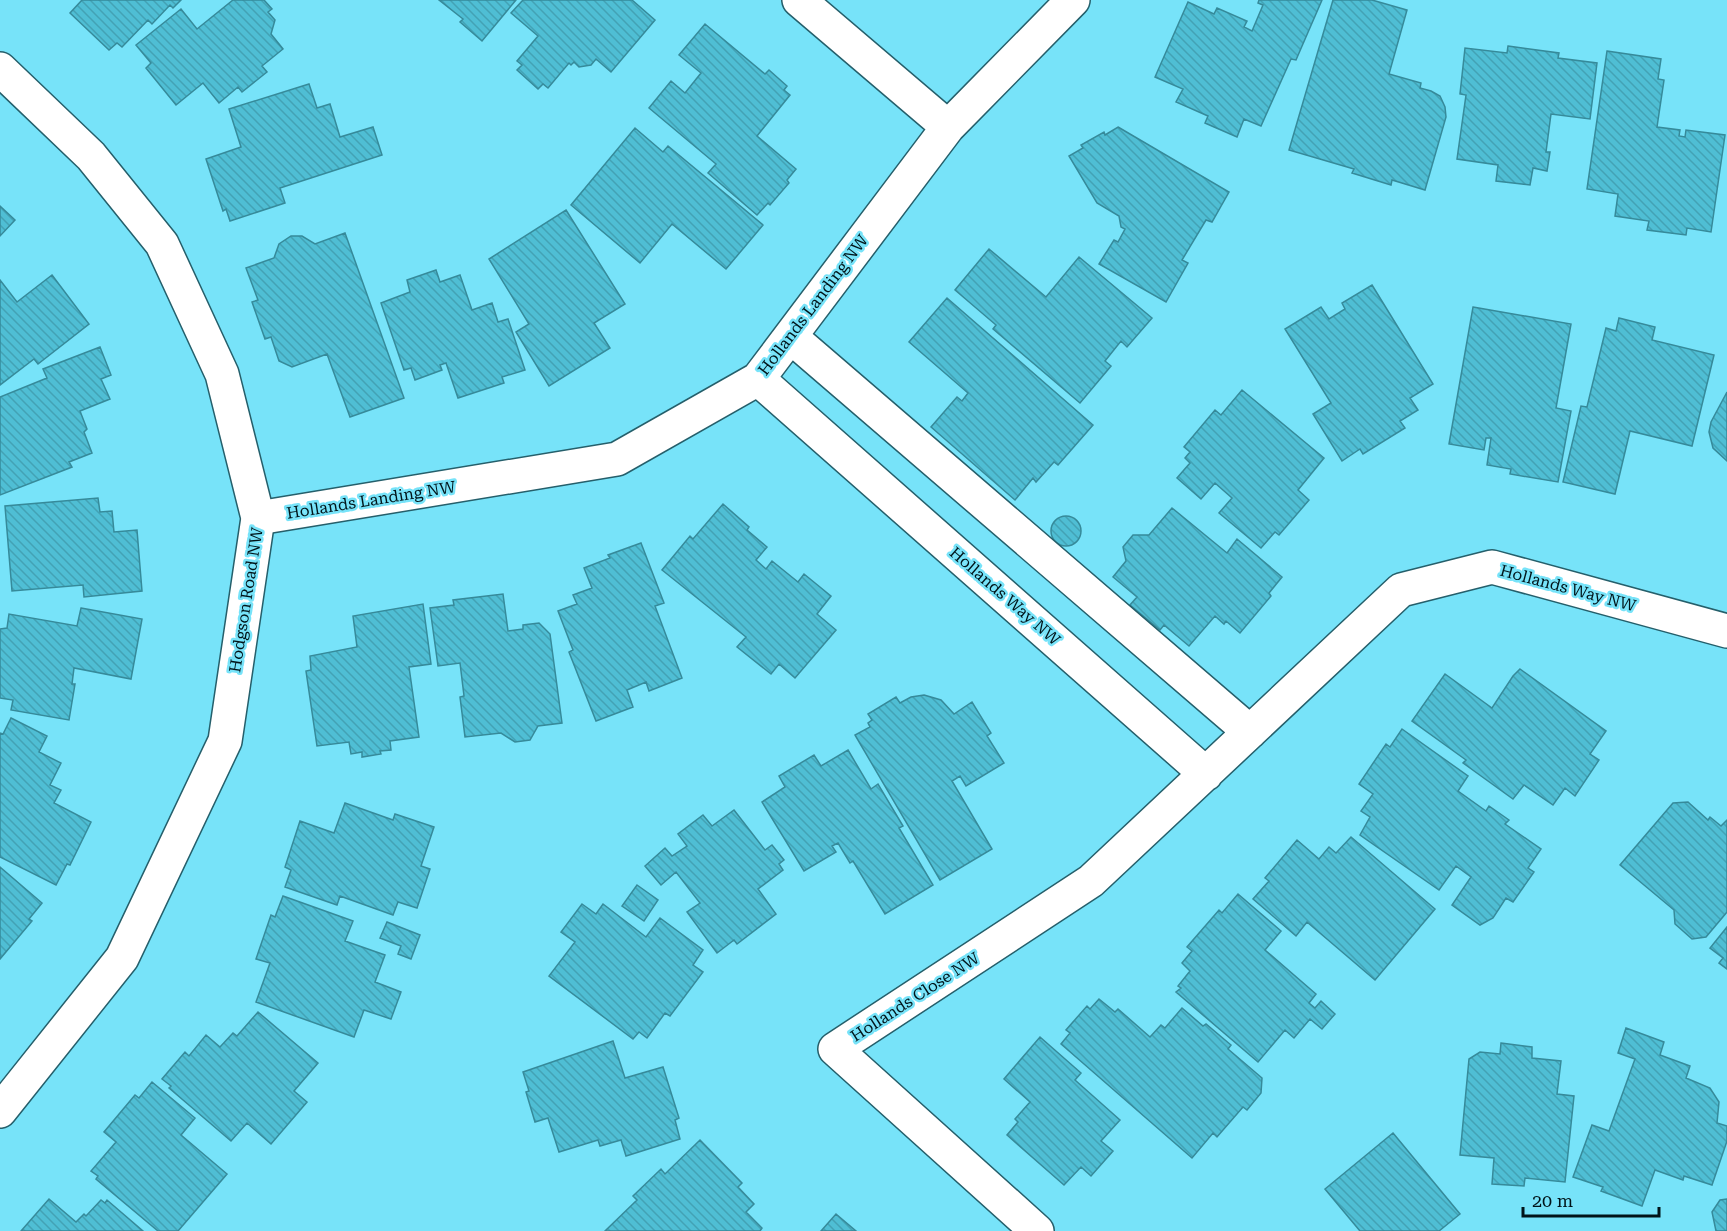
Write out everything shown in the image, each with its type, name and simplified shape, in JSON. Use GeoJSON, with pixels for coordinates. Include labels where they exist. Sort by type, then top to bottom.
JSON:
{"type":"FeatureCollection","features":[{"type":"Feature","properties":{"kind":"street"},"geometry":{"type":"LineString","coordinates":[[799,0],[948,127]]}},
{"type":"Feature","properties":{"kind":"street","name":"Hollands Landing NW"},"geometry":{"type":"LineString","coordinates":[[258,518],[617,459],[758,379],[948,127],[1073,0]]}},
{"type":"Feature","properties":{"kind":"street","name":"Hodgson Road NW"},"geometry":{"type":"LineString","coordinates":[[0,69],[91,156],[162,244],[222,374],[258,518],[225,741],[122,958],[0,1111]]}},
{"type":"Feature","properties":{"kind":"street"},"geometry":{"type":"LineString","coordinates":[[790,337],[1250,732]]}},
{"type":"Feature","properties":{"kind":"street","name":"Hollands Way NW"},"geometry":{"type":"LineString","coordinates":[[758,379],[1206,774],[1401,590],[1492,567],[1727,631]]}},
{"type":"Feature","properties":{"kind":"street","name":"Hollands Close NW"},"geometry":{"type":"LineString","coordinates":[[1037,1231],[835,1049],[1091,881],[1206,774]]}},
{"type":"Feature","properties":{"kind":"building"},"geometry":{"type":"Polygon","coordinates":[[[82,0],[181,0],[173,8],[170,5],[152,24],[148,20],[122,47],[117,43],[109,50],[70,13],[82,0]]]}},
{"type":"Feature","properties":{"kind":"building"},"geometry":{"type":"Polygon","coordinates":[[[233,0],[264,0],[272,9],[268,12],[275,20],[271,34],[283,49],[262,66],[267,72],[242,92],[238,87],[219,103],[203,83],[176,105],[146,68],[151,63],[136,45],[181,9],[197,29],[233,0]]]}},
{"type":"Feature","properties":{"kind":"building"},"geometry":{"type":"Polygon","coordinates":[[[439,0],[516,0],[482,41],[460,22],[463,19],[439,0]]]}},
{"type":"Feature","properties":{"kind":"building"},"geometry":{"type":"Polygon","coordinates":[[[523,0],[632,0],[655,20],[611,72],[596,59],[591,65],[579,67],[574,62],[571,65],[569,63],[548,88],[543,84],[538,89],[517,70],[522,65],[517,61],[538,36],[511,13],[523,0]]]}},
{"type":"Feature","properties":{"kind":"building"},"geometry":{"type":"Polygon","coordinates":[[[1259,0],[1322,0],[1296,60],[1291,59],[1261,126],[1244,119],[1237,137],[1205,123],[1208,116],[1176,102],[1183,89],[1155,77],[1188,2],[1214,14],[1217,8],[1247,21],[1244,27],[1252,31],[1263,5],[1258,3],[1259,0]]]}},
{"type":"Feature","properties":{"kind":"building"},"geometry":{"type":"Polygon","coordinates":[[[1333,0],[1372,0],[1407,10],[1389,74],[1421,83],[1420,88],[1440,96],[1446,117],[1425,190],[1392,180],[1391,185],[1352,173],[1354,169],[1289,150],[1333,0]]]}},
{"type":"Feature","properties":{"kind":"building"},"geometry":{"type":"Polygon","coordinates":[[[705,24],[765,74],[769,70],[787,86],[784,90],[790,95],[757,136],[796,169],[787,180],[789,183],[770,205],[768,203],[757,215],[708,173],[716,164],[649,108],[671,81],[685,93],[701,73],[679,55],[705,24]]]}},
{"type":"Feature","properties":{"kind":"building"},"geometry":{"type":"Polygon","coordinates":[[[1508,46],[1559,53],[1558,58],[1597,63],[1590,119],[1551,114],[1546,152],[1550,152],[1547,171],[1533,168],[1530,185],[1496,181],[1498,165],[1457,159],[1466,95],[1460,94],[1465,48],[1507,53],[1508,46]]]}},
{"type":"Feature","properties":{"kind":"building"},"geometry":{"type":"Polygon","coordinates":[[[1607,51],[1661,59],[1658,79],[1664,80],[1657,127],[1680,130],[1679,136],[1685,137],[1686,130],[1725,135],[1711,232],[1687,228],[1686,235],[1647,230],[1649,221],[1615,216],[1618,194],[1587,189],[1607,51]]]}},
{"type":"Feature","properties":{"kind":"building"},"geometry":{"type":"Polygon","coordinates":[[[309,84],[317,108],[330,104],[340,137],[373,127],[382,155],[280,188],[285,203],[230,221],[226,209],[223,211],[206,159],[241,147],[229,109],[309,84]]]}},
{"type":"Feature","properties":{"kind":"building"},"geometry":{"type":"Polygon","coordinates":[[[1118,127],[1229,192],[1212,222],[1206,220],[1182,260],[1188,263],[1166,302],[1099,264],[1114,240],[1118,242],[1125,229],[1121,227],[1119,216],[1097,203],[1069,156],[1083,148],[1081,145],[1118,127]]]}},
{"type":"Feature","properties":{"kind":"building"},"geometry":{"type":"Polygon","coordinates":[[[635,128],[663,152],[668,146],[763,225],[726,269],[672,224],[640,263],[571,205],[635,128]]]}},
{"type":"Feature","properties":{"kind":"building"},"geometry":{"type":"Polygon","coordinates":[[[0,206],[15,220],[0,236],[0,206]]]}},
{"type":"Feature","properties":{"kind":"building"},"geometry":{"type":"Polygon","coordinates":[[[566,210],[625,304],[594,323],[610,348],[549,386],[516,332],[529,324],[489,259],[566,210]]]}},
{"type":"Feature","properties":{"kind":"building"},"geometry":{"type":"Polygon","coordinates":[[[345,233],[404,398],[350,417],[327,354],[292,367],[279,361],[271,337],[265,339],[252,302],[258,300],[246,268],[274,258],[279,244],[291,236],[302,236],[315,244],[345,233]]]}},
{"type":"Feature","properties":{"kind":"building"},"geometry":{"type":"Polygon","coordinates":[[[989,249],[1046,297],[1079,257],[1152,318],[1127,347],[1121,341],[1105,361],[1111,366],[1080,403],[993,329],[996,325],[955,290],[989,249]]]}},
{"type":"Feature","properties":{"kind":"building"},"geometry":{"type":"Polygon","coordinates":[[[436,270],[440,282],[460,275],[472,310],[492,303],[498,322],[508,319],[525,370],[502,377],[504,383],[458,398],[446,363],[440,365],[442,370],[415,380],[411,368],[404,370],[381,303],[410,292],[407,280],[436,270]]]}},
{"type":"Feature","properties":{"kind":"building"},"geometry":{"type":"Polygon","coordinates":[[[52,275],[89,324],[38,364],[34,359],[0,385],[0,280],[17,302],[52,275]]]}},
{"type":"Feature","properties":{"kind":"building"},"geometry":{"type":"Polygon","coordinates":[[[1372,285],[1433,384],[1410,398],[1418,410],[1400,421],[1405,428],[1363,454],[1360,449],[1342,461],[1313,414],[1331,403],[1285,329],[1321,307],[1329,319],[1345,309],[1342,303],[1372,285]]]}},
{"type":"Feature","properties":{"kind":"building"},"geometry":{"type":"Polygon","coordinates":[[[947,298],[1093,425],[1058,465],[1054,462],[1036,482],[1033,478],[1015,500],[931,427],[957,397],[962,401],[968,393],[909,342],[947,298]]]}},
{"type":"Feature","properties":{"kind":"building"},"geometry":{"type":"Polygon","coordinates":[[[1473,307],[1571,324],[1556,408],[1571,411],[1558,482],[1510,474],[1511,469],[1487,465],[1491,438],[1486,438],[1484,450],[1449,444],[1473,307]]]}},
{"type":"Feature","properties":{"kind":"building"},"geometry":{"type":"Polygon","coordinates":[[[1619,318],[1655,327],[1652,340],[1714,355],[1692,446],[1630,431],[1615,494],[1563,482],[1581,406],[1587,407],[1606,328],[1616,331],[1619,318]]]}},
{"type":"Feature","properties":{"kind":"building"},"geometry":{"type":"Polygon","coordinates":[[[100,347],[111,375],[101,379],[110,399],[80,411],[87,429],[84,432],[92,453],[69,462],[72,467],[0,495],[0,397],[47,378],[43,369],[100,347]]]}},
{"type":"Feature","properties":{"kind":"building"},"geometry":{"type":"Polygon","coordinates":[[[1242,390],[1324,458],[1298,490],[1309,500],[1279,535],[1275,532],[1261,548],[1219,513],[1232,498],[1215,483],[1201,499],[1177,478],[1190,463],[1185,458],[1190,452],[1184,447],[1215,410],[1221,415],[1242,390]]]}},
{"type":"Feature","properties":{"kind":"building"},"geometry":{"type":"Polygon","coordinates":[[[1727,392],[1727,461],[1713,448],[1709,432],[1711,422],[1727,392]]]}},
{"type":"Feature","properties":{"kind":"building"},"geometry":{"type":"Polygon","coordinates":[[[98,498],[100,512],[112,511],[114,532],[137,530],[142,591],[84,597],[83,585],[12,591],[5,506],[98,498]]]}},
{"type":"Feature","properties":{"kind":"building"},"geometry":{"type":"Polygon","coordinates":[[[723,504],[749,527],[747,530],[767,547],[756,560],[766,569],[772,561],[798,582],[804,574],[831,596],[817,614],[836,630],[795,678],[779,664],[771,674],[737,647],[746,637],[662,570],[690,536],[693,539],[723,504]]]}},
{"type":"Feature","properties":{"kind":"building"},"geometry":{"type":"Polygon","coordinates":[[[1172,508],[1227,553],[1237,539],[1282,577],[1269,593],[1271,596],[1240,633],[1226,621],[1224,624],[1215,616],[1189,646],[1164,625],[1160,630],[1130,605],[1137,597],[1113,577],[1126,561],[1123,547],[1133,535],[1149,535],[1172,508]]]}},
{"type":"Feature","properties":{"kind":"building"},"geometry":{"type":"Polygon","coordinates":[[[1066,516],[1077,520],[1081,531],[1077,542],[1066,546],[1055,542],[1051,531],[1055,520],[1066,516]]]}},
{"type":"Feature","properties":{"kind":"building"},"geometry":{"type":"Polygon","coordinates":[[[641,543],[664,603],[655,606],[682,678],[649,691],[646,682],[627,690],[633,707],[596,721],[569,652],[573,650],[558,611],[577,604],[573,595],[592,588],[584,568],[610,558],[608,555],[641,543]]]}},
{"type":"Feature","properties":{"kind":"building"},"geometry":{"type":"Polygon","coordinates":[[[503,594],[508,631],[523,629],[523,625],[539,623],[550,634],[562,723],[538,726],[530,740],[515,742],[501,733],[465,737],[460,697],[464,696],[460,663],[438,666],[430,608],[454,605],[453,600],[503,594]]]}},
{"type":"Feature","properties":{"kind":"building"},"geometry":{"type":"Polygon","coordinates":[[[423,604],[431,664],[409,667],[419,737],[390,741],[391,750],[362,757],[362,752],[351,754],[349,742],[317,746],[306,671],[311,670],[310,656],[357,647],[353,616],[423,604]]]}},
{"type":"Feature","properties":{"kind":"building"},"geometry":{"type":"Polygon","coordinates":[[[81,608],[142,619],[131,679],[74,668],[72,684],[75,684],[69,720],[11,710],[13,700],[0,698],[0,629],[7,628],[9,614],[77,626],[81,608]]]}},
{"type":"Feature","properties":{"kind":"building"},"geometry":{"type":"Polygon","coordinates":[[[1520,669],[1606,731],[1590,754],[1599,760],[1575,796],[1565,788],[1553,805],[1524,785],[1513,799],[1463,763],[1466,760],[1412,721],[1445,674],[1492,708],[1520,669]]]}},
{"type":"Feature","properties":{"kind":"building"},"geometry":{"type":"Polygon","coordinates":[[[924,695],[941,700],[954,714],[972,702],[991,733],[987,736],[1004,763],[966,786],[960,776],[952,781],[992,849],[940,880],[855,735],[870,727],[868,723],[872,720],[868,714],[896,697],[900,703],[911,697],[924,695]]]}},
{"type":"Feature","properties":{"kind":"building"},"geometry":{"type":"Polygon","coordinates":[[[11,718],[47,736],[39,752],[61,763],[50,785],[61,790],[54,803],[91,822],[70,865],[67,864],[56,885],[0,857],[0,733],[3,734],[11,718]]]}},
{"type":"Feature","properties":{"kind":"building"},"geometry":{"type":"Polygon","coordinates":[[[1402,729],[1468,776],[1458,791],[1486,811],[1489,806],[1509,820],[1505,824],[1541,849],[1528,868],[1534,872],[1513,902],[1506,898],[1493,918],[1480,925],[1452,905],[1471,877],[1456,866],[1439,890],[1360,835],[1370,817],[1361,811],[1373,794],[1359,784],[1386,744],[1390,747],[1402,729]]]}},
{"type":"Feature","properties":{"kind":"building"},"geometry":{"type":"Polygon","coordinates":[[[848,750],[871,789],[878,784],[903,826],[899,828],[933,885],[885,914],[853,861],[850,863],[838,843],[832,846],[836,852],[804,871],[762,802],[785,787],[779,776],[814,755],[821,766],[848,750]]]}},
{"type":"Feature","properties":{"kind":"building"},"geometry":{"type":"Polygon","coordinates":[[[1688,802],[1708,820],[1710,817],[1721,826],[1727,820],[1727,912],[1706,937],[1692,939],[1675,924],[1674,910],[1620,865],[1673,803],[1688,802]]]}},
{"type":"Feature","properties":{"kind":"building"},"geometry":{"type":"Polygon","coordinates":[[[345,803],[393,820],[395,814],[434,827],[421,866],[430,869],[417,908],[398,902],[393,915],[340,896],[337,905],[285,887],[291,870],[285,867],[300,821],[334,833],[345,803]]]}},
{"type":"Feature","properties":{"kind":"building"},"geometry":{"type":"Polygon","coordinates":[[[734,810],[765,850],[772,845],[784,860],[779,864],[783,870],[758,889],[776,914],[737,944],[734,940],[717,953],[687,912],[700,903],[676,872],[661,885],[645,866],[665,848],[672,856],[687,846],[678,834],[703,815],[712,826],[734,810]]]}},
{"type":"Feature","properties":{"kind":"building"},"geometry":{"type":"Polygon","coordinates":[[[1351,837],[1435,909],[1375,980],[1307,922],[1296,936],[1253,899],[1269,881],[1265,878],[1297,840],[1319,859],[1329,847],[1336,853],[1351,837]]]}},
{"type":"Feature","properties":{"kind":"building"},"geometry":{"type":"Polygon","coordinates":[[[0,867],[42,903],[29,919],[32,921],[0,959],[0,867]]]}},
{"type":"Feature","properties":{"kind":"building"},"geometry":{"type":"Polygon","coordinates":[[[637,885],[658,900],[644,921],[622,906],[637,885]]]}},
{"type":"Feature","properties":{"kind":"building"},"geometry":{"type":"Polygon","coordinates":[[[1238,894],[1281,931],[1265,950],[1316,994],[1309,1003],[1315,1008],[1321,1001],[1335,1014],[1322,1029],[1310,1019],[1294,1038],[1285,1030],[1258,1062],[1176,992],[1181,988],[1178,986],[1190,971],[1182,963],[1192,951],[1187,947],[1219,910],[1222,913],[1238,894]]]}},
{"type":"Feature","properties":{"kind":"building"},"geometry":{"type":"Polygon","coordinates":[[[283,896],[353,921],[345,941],[385,955],[375,982],[401,992],[391,1019],[364,1010],[354,1037],[256,1002],[270,963],[256,959],[271,915],[275,917],[283,896]]]}},
{"type":"Feature","properties":{"kind":"building"},"geometry":{"type":"Polygon","coordinates":[[[582,904],[596,914],[603,904],[646,937],[660,918],[703,950],[693,965],[703,972],[670,1016],[665,1013],[647,1038],[639,1032],[633,1039],[549,976],[575,942],[561,932],[582,904]]]}},
{"type":"Feature","properties":{"kind":"building"},"geometry":{"type":"Polygon","coordinates":[[[387,922],[420,935],[411,959],[398,954],[401,946],[380,938],[387,922]]]}},
{"type":"Feature","properties":{"kind":"building"},"geometry":{"type":"Polygon","coordinates":[[[1727,927],[1727,969],[1719,963],[1723,958],[1710,948],[1727,927]]]}},
{"type":"Feature","properties":{"kind":"building"},"geometry":{"type":"Polygon","coordinates":[[[1099,999],[1115,1012],[1118,1009],[1150,1037],[1161,1025],[1165,1028],[1182,1008],[1231,1045],[1228,1049],[1262,1078],[1261,1093],[1247,1110],[1243,1107],[1217,1137],[1213,1133],[1192,1158],[1061,1044],[1070,1033],[1066,1030],[1087,1006],[1090,1009],[1099,999]]]}},
{"type":"Feature","properties":{"kind":"building"},"geometry":{"type":"Polygon","coordinates":[[[258,1012],[318,1063],[294,1091],[307,1102],[271,1144],[247,1123],[231,1141],[169,1088],[171,1086],[162,1079],[185,1052],[189,1056],[206,1035],[220,1047],[233,1033],[237,1036],[258,1012]]]}},
{"type":"Feature","properties":{"kind":"building"},"geometry":{"type":"Polygon","coordinates":[[[1626,1028],[1664,1042],[1660,1055],[1690,1066],[1686,1078],[1710,1088],[1719,1102],[1717,1123],[1727,1126],[1727,1141],[1712,1185],[1684,1176],[1683,1180],[1655,1170],[1642,1206],[1601,1191],[1603,1187],[1573,1177],[1592,1125],[1609,1131],[1635,1059],[1618,1053],[1626,1028]]]}},
{"type":"Feature","properties":{"kind":"building"},"geometry":{"type":"Polygon","coordinates":[[[1040,1037],[1081,1073],[1075,1080],[1120,1120],[1101,1141],[1113,1151],[1091,1176],[1081,1167],[1064,1185],[1007,1135],[1018,1122],[1015,1119],[1030,1102],[1004,1079],[1040,1037]]]}},
{"type":"Feature","properties":{"kind":"building"},"geometry":{"type":"Polygon","coordinates":[[[613,1041],[625,1078],[663,1067],[679,1118],[675,1120],[680,1139],[626,1156],[621,1140],[600,1146],[598,1140],[559,1152],[548,1118],[535,1122],[523,1072],[613,1041]]]}},
{"type":"Feature","properties":{"kind":"building"},"geometry":{"type":"Polygon","coordinates":[[[1501,1043],[1532,1047],[1532,1058],[1561,1061],[1557,1094],[1574,1096],[1565,1182],[1525,1178],[1524,1186],[1492,1184],[1494,1158],[1460,1155],[1469,1059],[1480,1052],[1500,1054],[1501,1043]]]}},
{"type":"Feature","properties":{"kind":"building"},"geometry":{"type":"Polygon","coordinates":[[[152,1082],[195,1118],[181,1135],[227,1174],[178,1231],[158,1231],[96,1179],[98,1176],[91,1171],[116,1142],[104,1132],[135,1095],[139,1098],[152,1082]]]}},
{"type":"Feature","properties":{"kind":"building"},"geometry":{"type":"Polygon","coordinates":[[[1393,1133],[1460,1214],[1439,1231],[1360,1231],[1325,1189],[1393,1133]]]}},
{"type":"Feature","properties":{"kind":"building"},"geometry":{"type":"Polygon","coordinates":[[[700,1140],[742,1183],[738,1187],[754,1204],[746,1212],[762,1228],[760,1231],[605,1231],[637,1200],[633,1196],[661,1169],[665,1174],[700,1140]]]}},
{"type":"Feature","properties":{"kind":"building"},"geometry":{"type":"Polygon","coordinates":[[[49,1199],[76,1222],[84,1214],[86,1216],[101,1200],[105,1203],[107,1200],[143,1231],[21,1231],[49,1199]]]}},
{"type":"Feature","properties":{"kind":"building"},"geometry":{"type":"Polygon","coordinates":[[[1727,1199],[1727,1231],[1716,1231],[1712,1212],[1720,1200],[1727,1199]]]}},
{"type":"Feature","properties":{"kind":"building"},"geometry":{"type":"Polygon","coordinates":[[[836,1214],[856,1231],[821,1231],[836,1214]]]}}]}
